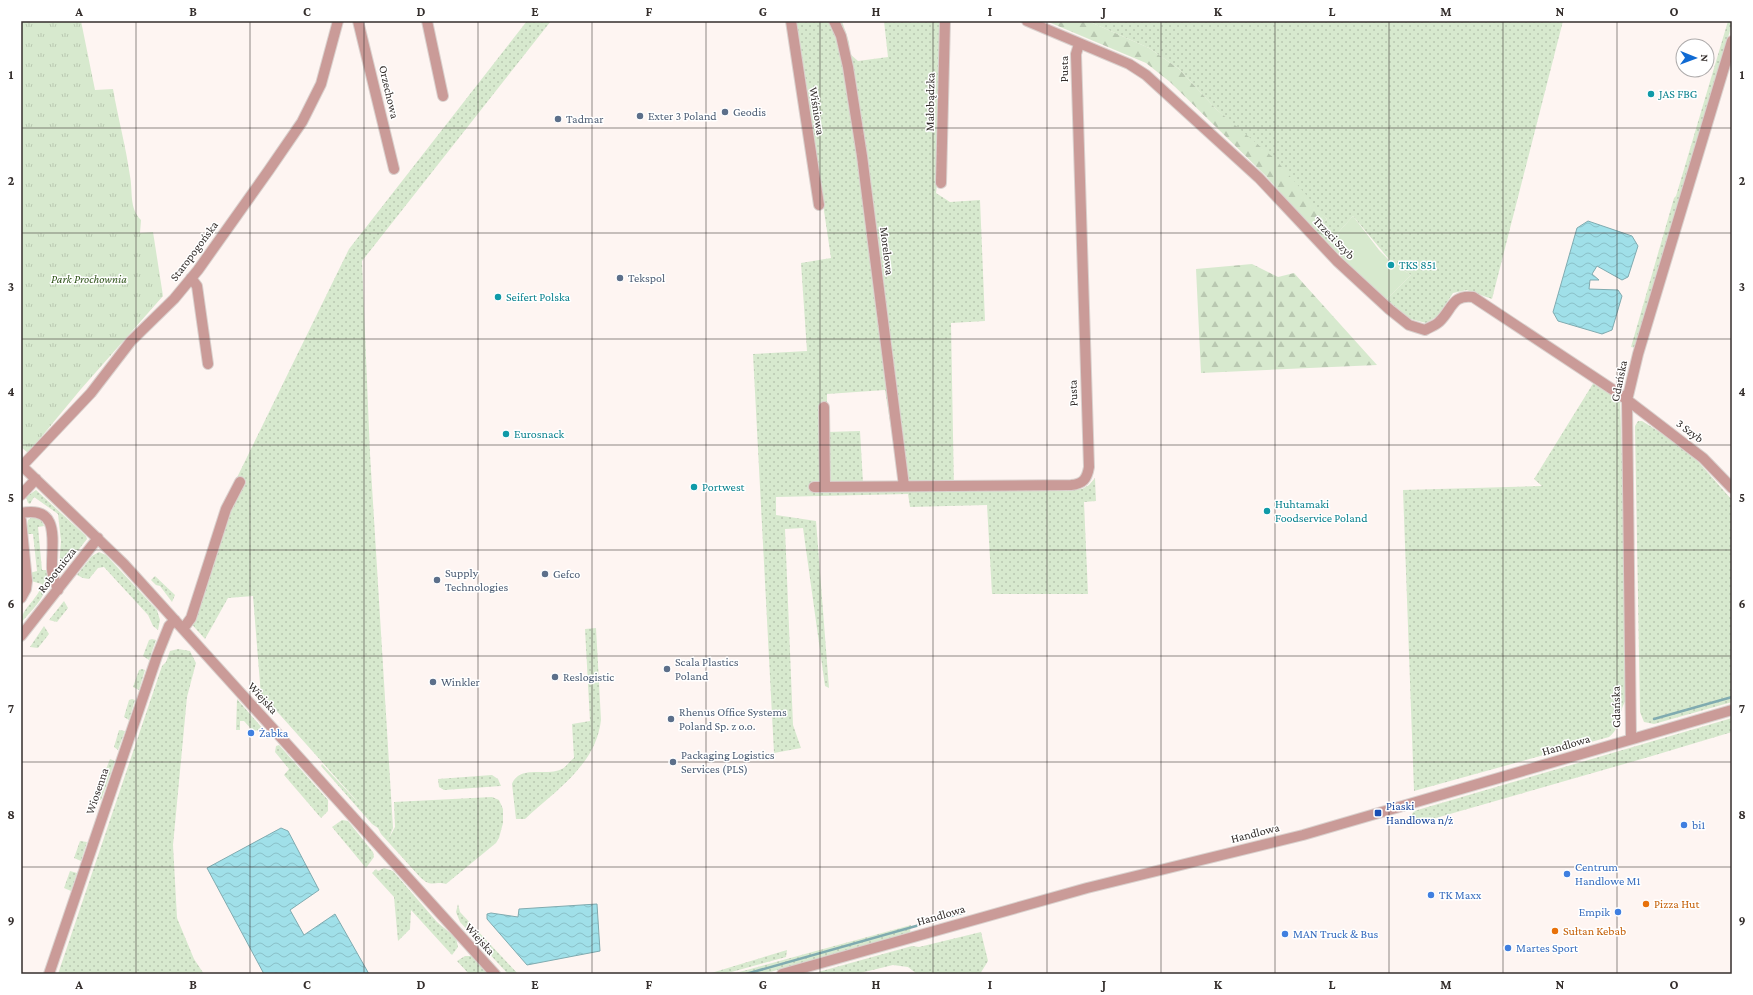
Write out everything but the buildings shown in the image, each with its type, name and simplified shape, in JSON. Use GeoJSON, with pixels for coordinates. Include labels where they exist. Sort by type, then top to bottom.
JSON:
{"type":"FeatureCollection","features":[{"type":"Feature","properties":{"kind":"street","name":"Staropogońska"},"geometry":{"type":"LineString","coordinates":[[22,465],[91,393],[131,341],[174,299],[191,278],[302,122],[321,84],[338,21]]}},
{"type":"Feature","properties":{"kind":"street","name":"Orzechowa"},"geometry":{"type":"LineString","coordinates":[[358,21],[394,169]]}},
{"type":"Feature","properties":{"kind":"street"},"geometry":{"type":"LineString","coordinates":[[427,21],[442,96]]}},
{"type":"Feature","properties":{"kind":"street","name":"Wiśniowa"},"geometry":{"type":"LineString","coordinates":[[791,21],[819,205]]}},
{"type":"Feature","properties":{"kind":"street","name":"Morelowa"},"geometry":{"type":"LineString","coordinates":[[834,21],[841,36],[848,67],[862,156],[904,486]]}},
{"type":"Feature","properties":{"kind":"street","name":"Małobądzka"},"geometry":{"type":"LineString","coordinates":[[941,183],[945,21]]}},
{"type":"Feature","properties":{"kind":"street","name":"Trzeci Szyb"},"geometry":{"type":"LineString","coordinates":[[1027,21],[1129,64],[1146,75],[1259,178],[1337,261],[1409,325],[1425,330],[1439,322],[1456,300],[1464,295],[1473,297],[1627,400]]}},
{"type":"Feature","properties":{"kind":"street","name":"Gdańska"},"geometry":{"type":"LineString","coordinates":[[1631,740],[1627,400],[1638,354],[1732,41]]}},
{"type":"Feature","properties":{"kind":"street","name":"Pusta"},"geometry":{"type":"LineString","coordinates":[[824,407],[820,487],[1071,485],[1081,483],[1086,479],[1089,467],[1076,54],[1079,44]]}},
{"type":"Feature","properties":{"kind":"street"},"geometry":{"type":"LineString","coordinates":[[191,278],[197,286],[208,364]]}},
{"type":"Feature","properties":{"kind":"street","name":"3 Szyb"},"geometry":{"type":"LineString","coordinates":[[1627,400],[1704,458],[1732,488]]}},
{"type":"Feature","properties":{"kind":"street","name":"Wiejska"},"geometry":{"type":"LineString","coordinates":[[22,465],[98,538],[175,620],[495,974]]}},
{"type":"Feature","properties":{"kind":"street"},"geometry":{"type":"LineString","coordinates":[[21,495],[36,478]]}},
{"type":"Feature","properties":{"kind":"street"},"geometry":{"type":"LineString","coordinates":[[183,629],[191,618],[226,509],[240,482]]}},
{"type":"Feature","properties":{"kind":"street"},"geometry":{"type":"LineString","coordinates":[[21,513],[32,510],[45,516],[52,526],[52,570],[58,590]]}},
{"type":"Feature","properties":{"kind":"street"},"geometry":{"type":"LineString","coordinates":[[21,520],[27,581],[26,589],[21,598]]}},
{"type":"Feature","properties":{"kind":"street","name":"Robotnicza"},"geometry":{"type":"LineString","coordinates":[[21,636],[98,538]]}},
{"type":"Feature","properties":{"kind":"street","name":"Wiosenna"},"geometry":{"type":"LineString","coordinates":[[49,974],[168,626],[175,620]]}},
{"type":"Feature","properties":{"kind":"street","name":"Handlowa"},"geometry":{"type":"LineString","coordinates":[[782,974],[1087,888],[1303,835],[1732,710]]}},
{"type":"Feature","properties":{"kind":"green space","name":"Park Prochownia"},"geometry":{"type":"Polygon","coordinates":[[[21,21],[81,21],[95,90],[113,89],[131,182],[133,205],[141,220],[140,233],[153,232],[163,296],[81,389],[28,453],[21,447],[21,21]]]}},
{"type":"Feature","properties":{"kind":"green space"},"geometry":{"type":"Polygon","coordinates":[[[527,21],[551,21],[362,261],[370,454],[393,828],[389,838],[395,827],[394,802],[492,797],[499,800],[503,809],[503,823],[496,843],[446,884],[428,883],[420,877],[381,834],[378,828],[372,824],[321,766],[322,764],[364,809],[273,707],[261,696],[253,596],[228,598],[205,639],[187,619],[223,506],[349,249],[527,21]]]}},
{"type":"Feature","properties":{"kind":"green space"},"geometry":{"type":"Polygon","coordinates":[[[796,21],[842,21],[849,42],[850,54],[858,61],[888,57],[884,21],[939,21],[939,169],[936,193],[950,202],[980,200],[985,321],[951,323],[954,491],[1082,489],[1089,485],[1095,478],[1096,501],[1084,502],[1088,594],[992,594],[987,505],[910,507],[908,494],[776,497],[776,515],[816,521],[829,688],[825,686],[803,528],[785,529],[793,725],[801,748],[774,753],[753,354],[807,351],[801,263],[831,258],[796,21]],[[885,390],[827,394],[827,432],[860,431],[863,483],[900,484],[885,390]]]}},
{"type":"Feature","properties":{"kind":"green space"},"geometry":{"type":"Polygon","coordinates":[[[1046,21],[1088,21],[1149,48],[1179,69],[1216,109],[1275,159],[1327,219],[1314,231],[1266,176],[1170,82],[1146,63],[1046,21]]]}},
{"type":"Feature","properties":{"kind":"green space"},"geometry":{"type":"Polygon","coordinates":[[[1088,21],[1563,21],[1492,299],[1467,290],[1453,293],[1438,316],[1426,323],[1410,319],[1385,301],[1411,275],[1393,264],[1353,216],[1327,245],[1314,231],[1327,219],[1244,134],[1216,109],[1179,69],[1149,48],[1088,21]]]}},
{"type":"Feature","properties":{"kind":"green space"},"geometry":{"type":"Polygon","coordinates":[[[1728,21],[1732,21],[1636,348],[1631,347],[1674,198],[1676,196],[1711,78],[1715,78],[1715,65],[1728,21]]]}},
{"type":"Feature","properties":{"kind":"green space"},"geometry":{"type":"Polygon","coordinates":[[[1353,216],[1379,250],[1393,264],[1411,275],[1385,301],[1327,245],[1353,216]]]}},
{"type":"Feature","properties":{"kind":"green space"},"geometry":{"type":"Polygon","coordinates":[[[1252,264],[1278,277],[1294,273],[1377,365],[1201,373],[1196,269],[1252,264]]]}},
{"type":"Feature","properties":{"kind":"green space"},"geometry":{"type":"Polygon","coordinates":[[[1594,382],[1620,397],[1625,563],[1626,700],[1623,705],[1616,729],[1609,737],[1414,791],[1403,490],[1542,486],[1534,479],[1594,382]]]}},
{"type":"Feature","properties":{"kind":"green space"},"geometry":{"type":"Polygon","coordinates":[[[1638,421],[1642,421],[1687,449],[1732,500],[1732,702],[1654,724],[1644,722],[1640,712],[1635,426],[1638,421]]]}},
{"type":"Feature","properties":{"kind":"green space"},"geometry":{"type":"Polygon","coordinates":[[[36,490],[86,536],[87,539],[58,576],[55,569],[59,568],[61,541],[58,514],[34,497],[30,504],[28,503],[26,497],[36,490]]]}},
{"type":"Feature","properties":{"kind":"green space"},"geometry":{"type":"Polygon","coordinates":[[[34,516],[40,517],[44,526],[38,527],[42,570],[46,570],[48,577],[45,592],[41,599],[21,623],[24,613],[37,595],[42,584],[31,581],[30,573],[37,571],[33,534],[26,534],[28,520],[34,516]]]}},
{"type":"Feature","properties":{"kind":"green space"},"geometry":{"type":"Polygon","coordinates":[[[99,552],[106,555],[157,610],[160,620],[158,630],[153,626],[148,615],[104,567],[98,568],[89,579],[77,575],[92,556],[99,552]]]}},
{"type":"Feature","properties":{"kind":"green space"},"geometry":{"type":"Polygon","coordinates":[[[155,576],[175,595],[172,602],[160,586],[156,585],[151,580],[155,576]]]}},
{"type":"Feature","properties":{"kind":"green space"},"geometry":{"type":"Polygon","coordinates":[[[64,601],[68,608],[57,622],[49,620],[64,601]]]}},
{"type":"Feature","properties":{"kind":"green space"},"geometry":{"type":"Polygon","coordinates":[[[44,626],[49,634],[38,648],[30,647],[44,626]]]}},
{"type":"Feature","properties":{"kind":"green space"},"geometry":{"type":"Polygon","coordinates":[[[596,628],[601,720],[598,736],[583,763],[573,776],[525,819],[516,819],[512,784],[516,778],[521,774],[549,772],[564,768],[574,758],[572,724],[590,721],[585,629],[596,628]]]}},
{"type":"Feature","properties":{"kind":"green space"},"geometry":{"type":"Polygon","coordinates":[[[149,640],[156,640],[149,660],[143,656],[149,640]]]}},
{"type":"Feature","properties":{"kind":"green space"},"geometry":{"type":"Polygon","coordinates":[[[178,649],[190,651],[196,663],[187,697],[173,845],[177,918],[194,959],[204,974],[58,974],[162,666],[166,662],[170,651],[178,649]]]}},
{"type":"Feature","properties":{"kind":"green space"},"geometry":{"type":"Polygon","coordinates":[[[139,670],[145,670],[139,690],[133,687],[139,670]]]}},
{"type":"Feature","properties":{"kind":"green space"},"geometry":{"type":"Polygon","coordinates":[[[237,699],[270,737],[268,739],[264,737],[260,730],[253,731],[244,721],[240,721],[240,730],[236,730],[237,699]]]}},
{"type":"Feature","properties":{"kind":"green space"},"geometry":{"type":"Polygon","coordinates":[[[129,700],[135,700],[129,720],[124,717],[129,700]]]}},
{"type":"Feature","properties":{"kind":"green space"},"geometry":{"type":"Polygon","coordinates":[[[1732,718],[1732,732],[1415,824],[1412,821],[1412,814],[1414,811],[1732,718]]]}},
{"type":"Feature","properties":{"kind":"green space"},"geometry":{"type":"Polygon","coordinates":[[[119,730],[125,731],[118,750],[114,747],[119,730]]]}},
{"type":"Feature","properties":{"kind":"green space"},"geometry":{"type":"Polygon","coordinates":[[[279,745],[328,800],[328,811],[321,818],[284,775],[289,769],[275,752],[276,746],[279,745]]]}},
{"type":"Feature","properties":{"kind":"green space"},"geometry":{"type":"Polygon","coordinates":[[[110,759],[115,761],[101,800],[95,797],[110,759]]]}},
{"type":"Feature","properties":{"kind":"green space"},"geometry":{"type":"Polygon","coordinates":[[[492,775],[498,779],[501,786],[444,790],[439,787],[438,779],[492,775]]]}},
{"type":"Feature","properties":{"kind":"green space"},"geometry":{"type":"Polygon","coordinates":[[[342,820],[348,821],[373,852],[374,857],[366,868],[332,827],[342,820]]]}},
{"type":"Feature","properties":{"kind":"green space"},"geometry":{"type":"Polygon","coordinates":[[[80,841],[87,842],[81,861],[74,858],[80,841]]]}},
{"type":"Feature","properties":{"kind":"green space"},"geometry":{"type":"Polygon","coordinates":[[[384,868],[393,871],[437,922],[456,938],[458,947],[452,955],[411,910],[410,929],[398,941],[394,897],[372,873],[376,869],[378,871],[384,868]]]}},
{"type":"Feature","properties":{"kind":"green space"},"geometry":{"type":"Polygon","coordinates":[[[70,871],[77,873],[71,891],[64,888],[70,871]]]}},
{"type":"Feature","properties":{"kind":"green space"},"geometry":{"type":"Polygon","coordinates":[[[458,904],[460,912],[518,974],[508,974],[460,922],[456,912],[458,904]]]}},
{"type":"Feature","properties":{"kind":"green space"},"geometry":{"type":"Polygon","coordinates":[[[911,925],[910,933],[763,974],[732,974],[911,925]]]}},
{"type":"Feature","properties":{"kind":"green space"},"geometry":{"type":"Polygon","coordinates":[[[981,932],[988,961],[980,974],[917,974],[908,967],[893,965],[856,974],[811,974],[912,946],[919,947],[981,932]]]}},
{"type":"Feature","properties":{"kind":"green space"},"geometry":{"type":"Polygon","coordinates":[[[787,950],[786,957],[724,974],[708,974],[787,950]]]}},
{"type":"Feature","properties":{"kind":"green space"},"geometry":{"type":"Polygon","coordinates":[[[465,956],[472,956],[489,974],[469,974],[457,961],[465,956]]]}},
{"type":"Feature","properties":{"kind":"water"},"geometry":{"type":"Polygon","coordinates":[[[1588,221],[1632,236],[1638,246],[1628,277],[1622,280],[1597,266],[1592,274],[1599,280],[1590,280],[1589,289],[1618,290],[1622,296],[1612,330],[1602,334],[1558,321],[1553,312],[1577,228],[1588,221]]]}},
{"type":"Feature","properties":{"kind":"water"},"geometry":{"type":"Polygon","coordinates":[[[281,828],[288,831],[319,890],[290,910],[304,935],[335,914],[369,974],[264,974],[207,868],[281,828]]]}},
{"type":"Feature","properties":{"kind":"water"},"geometry":{"type":"Polygon","coordinates":[[[597,904],[600,951],[527,965],[487,919],[487,914],[491,913],[518,917],[519,909],[597,904]]]}},
{"type":"Feature","properties":{"kind":"waterway"},"geometry":{"type":"LineString","coordinates":[[1654,719],[1732,697]]}},
{"type":"Feature","properties":{"kind":"waterway"},"geometry":{"type":"LineString","coordinates":[[746,974],[962,913]]}},
{"type":"Feature","properties":{"kind":"place","name":"JAS FBG"},"geometry":{"type":"Point","coordinates":[1651,94]}},
{"type":"Feature","properties":{"kind":"place","name":"Geodis"},"geometry":{"type":"Point","coordinates":[725,112]}},
{"type":"Feature","properties":{"kind":"place","name":"Exter 3 Poland"},"geometry":{"type":"Point","coordinates":[640,116]}},
{"type":"Feature","properties":{"kind":"place","name":"Tadmar"},"geometry":{"type":"Point","coordinates":[558,119]}},
{"type":"Feature","properties":{"kind":"place","name":"TKS 851"},"geometry":{"type":"Point","coordinates":[1391,265]}},
{"type":"Feature","properties":{"kind":"place","name":"Tekspol"},"geometry":{"type":"Point","coordinates":[620,278]}},
{"type":"Feature","properties":{"kind":"place","name":"Seifert Polska"},"geometry":{"type":"Point","coordinates":[498,297]}},
{"type":"Feature","properties":{"kind":"place","name":"Eurosnack"},"geometry":{"type":"Point","coordinates":[506,434]}},
{"type":"Feature","properties":{"kind":"place","name":"Portwest"},"geometry":{"type":"Point","coordinates":[694,487]}},
{"type":"Feature","properties":{"kind":"place","name":"Huhtamaki Foodservice Poland"},"geometry":{"type":"Point","coordinates":[1267,511]}},
{"type":"Feature","properties":{"kind":"place","name":"Gefco"},"geometry":{"type":"Point","coordinates":[545,574]}},
{"type":"Feature","properties":{"kind":"place","name":"Supply Technologies"},"geometry":{"type":"Point","coordinates":[437,580]}},
{"type":"Feature","properties":{"kind":"place","name":"Scala Plastics Poland"},"geometry":{"type":"Point","coordinates":[667,669]}},
{"type":"Feature","properties":{"kind":"place","name":"Reslogistic"},"geometry":{"type":"Point","coordinates":[555,677]}},
{"type":"Feature","properties":{"kind":"place","name":"Winkler"},"geometry":{"type":"Point","coordinates":[433,682]}},
{"type":"Feature","properties":{"kind":"place","name":"Rhenus Office Systems Poland Sp. z o.o."},"geometry":{"type":"Point","coordinates":[671,719]}},
{"type":"Feature","properties":{"kind":"place","name":"Żabka"},"geometry":{"type":"Point","coordinates":[251,733]}},
{"type":"Feature","properties":{"kind":"place","name":"Packaging Logistics Services (PLS)"},"geometry":{"type":"Point","coordinates":[673,762]}},
{"type":"Feature","properties":{"kind":"place","name":"Piaski Handlowa n/ż"},"geometry":{"type":"Point","coordinates":[1378,813]}},
{"type":"Feature","properties":{"kind":"place","name":"bi1"},"geometry":{"type":"Point","coordinates":[1684,825]}},
{"type":"Feature","properties":{"kind":"place","name":"Centrum Handlowe M1"},"geometry":{"type":"Point","coordinates":[1567,874]}},
{"type":"Feature","properties":{"kind":"place","name":"TK Maxx"},"geometry":{"type":"Point","coordinates":[1431,895]}},
{"type":"Feature","properties":{"kind":"place","name":"Pizza Hut"},"geometry":{"type":"Point","coordinates":[1646,904]}},
{"type":"Feature","properties":{"kind":"place","name":"Empik"},"geometry":{"type":"Point","coordinates":[1618,912]}},
{"type":"Feature","properties":{"kind":"place","name":"Sułtan Kebab"},"geometry":{"type":"Point","coordinates":[1555,931]}},
{"type":"Feature","properties":{"kind":"place","name":"MAN Truck & Bus"},"geometry":{"type":"Point","coordinates":[1285,934]}},
{"type":"Feature","properties":{"kind":"place","name":"Martes Sport"},"geometry":{"type":"Point","coordinates":[1508,948]}}]}
